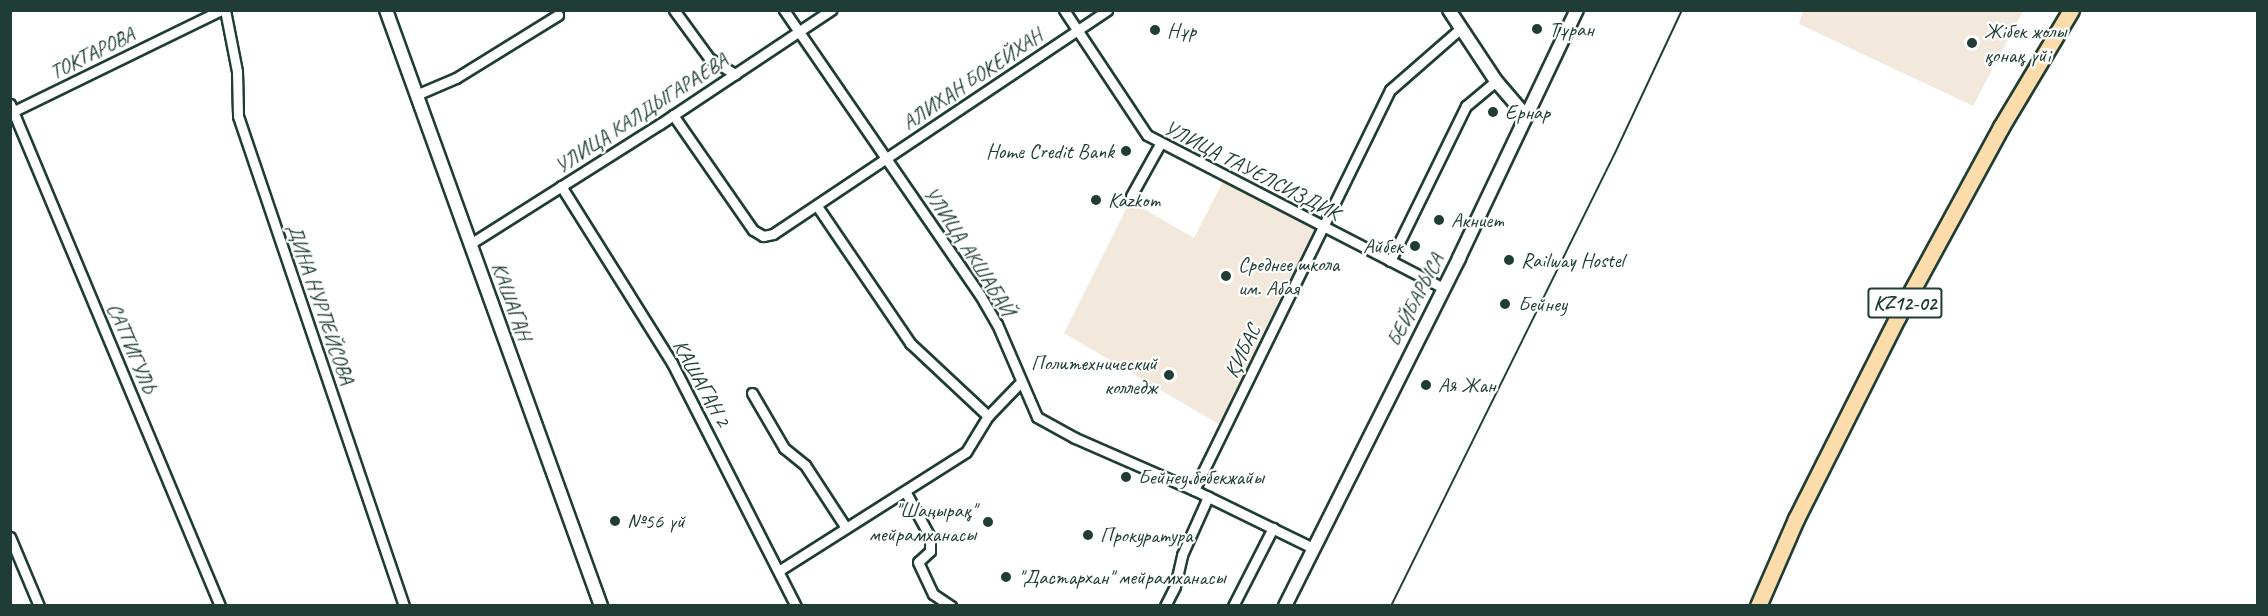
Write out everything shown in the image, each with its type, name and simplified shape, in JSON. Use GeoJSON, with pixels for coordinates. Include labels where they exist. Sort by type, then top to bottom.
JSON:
{"type":"FeatureCollection","features":[{"type":"Feature","properties":{"kind":"highway","name":"KZ12-02"},"geometry":{"type":"LineString","coordinates":[[1758,606],[1796,519],[1898,316],[2001,127],[2071,10]]}},
{"type":"Feature","properties":{"kind":"street","name":"ТОКТАРОВА"},"geometry":{"type":"LineString","coordinates":[[12,109],[223,10]]}},
{"type":"Feature","properties":{"kind":"street","name":"ДИНА НУРПЕЙСОВА"},"geometry":{"type":"LineString","coordinates":[[223,10],[237,70],[238,116],[404,606]]}},
{"type":"Feature","properties":{"kind":"street","name":"КАШАГАН"},"geometry":{"type":"LineString","coordinates":[[386,10],[602,606]]}},
{"type":"Feature","properties":{"kind":"street"},"geometry":{"type":"LineString","coordinates":[[674,10],[709,58],[735,74]]}},
{"type":"Feature","properties":{"kind":"street","name":"УЛИЦА АКШАБАЙ"},"geometry":{"type":"LineString","coordinates":[[784,10],[980,295],[997,324],[1020,383],[1037,417],[1314,548]]}},
{"type":"Feature","properties":{"kind":"street","name":"УЛИЦА КАЛДЫГАРАЕВА"},"geometry":{"type":"LineString","coordinates":[[470,244],[674,115],[831,10]]}},
{"type":"Feature","properties":{"kind":"street","name":"УЛИЦА ТАУЕЛСИЗДИК"},"geometry":{"type":"LineString","coordinates":[[1064,10],[1137,124],[1147,135],[1160,144],[1217,170],[1443,288]]}},
{"type":"Feature","properties":{"kind":"street","name":"АЛИХАН БОКЕЙХАН"},"geometry":{"type":"LineString","coordinates":[[674,115],[753,230],[763,236],[773,234],[1107,10]]}},
{"type":"Feature","properties":{"kind":"street"},"geometry":{"type":"LineString","coordinates":[[1449,10],[1496,81],[1526,116]]}},
{"type":"Feature","properties":{"kind":"street","name":"БЕЙБАРЫСА"},"geometry":{"type":"LineString","coordinates":[[1285,606],[1443,288],[1577,10]]}},
{"type":"Feature","properties":{"kind":"street"},"geometry":{"type":"LineString","coordinates":[[416,95],[456,78],[558,15]]}},
{"type":"Feature","properties":{"kind":"street","name":"ҚИБАС"},"geometry":{"type":"LineString","coordinates":[[1194,490],[1390,90],[1461,28]]}},
{"type":"Feature","properties":{"kind":"street"},"geometry":{"type":"LineString","coordinates":[[1390,261],[1466,106],[1496,81]]}},
{"type":"Feature","properties":{"kind":"street","name":"САТТИГУЛЬ"},"geometry":{"type":"LineString","coordinates":[[12,109],[220,606]]}},
{"type":"Feature","properties":{"kind":"street"},"geometry":{"type":"LineString","coordinates":[[1131,195],[1160,144]]}},
{"type":"Feature","properties":{"kind":"street","name":"КАШАГАН 2"},"geometry":{"type":"LineString","coordinates":[[561,186],[672,363],[780,570],[796,606]]}},
{"type":"Feature","properties":{"kind":"street"},"geometry":{"type":"LineString","coordinates":[[817,206],[910,343],[988,416]]}},
{"type":"Feature","properties":{"kind":"street"},"geometry":{"type":"LineString","coordinates":[[780,570],[966,452],[988,416],[1020,383]]}},
{"type":"Feature","properties":{"kind":"street"},"geometry":{"type":"LineString","coordinates":[[752,393],[784,448],[805,465],[846,528]]}},
{"type":"Feature","properties":{"kind":"street"},"geometry":{"type":"LineString","coordinates":[[905,491],[930,537],[930,551],[918,562],[933,594],[951,606]]}},
{"type":"Feature","properties":{"kind":"street"},"geometry":{"type":"LineString","coordinates":[[1166,606],[1175,586],[1182,555],[1208,497]]}},
{"type":"Feature","properties":{"kind":"street"},"geometry":{"type":"LineString","coordinates":[[1233,606],[1273,528]]}},
{"type":"Feature","properties":{"kind":"street"},"geometry":{"type":"LineString","coordinates":[[10,537],[39,606]]}},
{"type":"Feature","properties":{"kind":"shaded area"},"geometry":{"type":"Polygon","coordinates":[[[1803,10],[2023,11],[1973,106],[1799,24],[1803,10]]]}},
{"type":"Feature","properties":{"kind":"shaded area"},"geometry":{"type":"Polygon","coordinates":[[[1223,181],[1315,229],[1220,425],[1064,333],[1130,201],[1194,238],[1223,181]]]}},
{"type":"Feature","properties":{"kind":"railway"},"geometry":{"type":"LineString","coordinates":[[1391,606],[1615,153],[1682,10]]}},
{"type":"Feature","properties":{"kind":"place","name":"Тұран"},"geometry":{"type":"Point","coordinates":[1537,29]}},
{"type":"Feature","properties":{"kind":"place","name":"Нұр"},"geometry":{"type":"Point","coordinates":[1155,30]}},
{"type":"Feature","properties":{"kind":"place","name":"Жібек жолы қонақ үйі"},"geometry":{"type":"Point","coordinates":[1972,43]}},
{"type":"Feature","properties":{"kind":"place","name":"Ернар"},"geometry":{"type":"Point","coordinates":[1493,112]}},
{"type":"Feature","properties":{"kind":"place","name":"Home Credit Bank"},"geometry":{"type":"Point","coordinates":[1126,151]}},
{"type":"Feature","properties":{"kind":"place","name":"Kazkom"},"geometry":{"type":"Point","coordinates":[1096,200]}},
{"type":"Feature","properties":{"kind":"place","name":"Акниет"},"geometry":{"type":"Point","coordinates":[1439,220]}},
{"type":"Feature","properties":{"kind":"place","name":"Айбек"},"geometry":{"type":"Point","coordinates":[1415,246]}},
{"type":"Feature","properties":{"kind":"place","name":"Railway Hostel"},"geometry":{"type":"Point","coordinates":[1509,260]}},
{"type":"Feature","properties":{"kind":"place","name":"Среднее школа им. Абая"},"geometry":{"type":"Point","coordinates":[1226,276]}},
{"type":"Feature","properties":{"kind":"place","name":"Бейнеу"},"geometry":{"type":"Point","coordinates":[1505,304]}},
{"type":"Feature","properties":{"kind":"place","name":"Политехнический колледж"},"geometry":{"type":"Point","coordinates":[1169,375]}},
{"type":"Feature","properties":{"kind":"place","name":"Ая Жан"},"geometry":{"type":"Point","coordinates":[1426,385]}},
{"type":"Feature","properties":{"kind":"place","name":"Бейнеу бөбекжайы"},"geometry":{"type":"Point","coordinates":[1126,477]}},
{"type":"Feature","properties":{"kind":"place","name":"№56 үй"},"geometry":{"type":"Point","coordinates":[615,521]}},
{"type":"Feature","properties":{"kind":"place","name":"\"Шаңырақ\" мейрамханасы"},"geometry":{"type":"Point","coordinates":[988,522]}},
{"type":"Feature","properties":{"kind":"place","name":"Прокуратура"},"geometry":{"type":"Point","coordinates":[1088,535]}},
{"type":"Feature","properties":{"kind":"place","name":"\"Дастархан\" мейрамханасы"},"geometry":{"type":"Point","coordinates":[1006,577]}}]}
